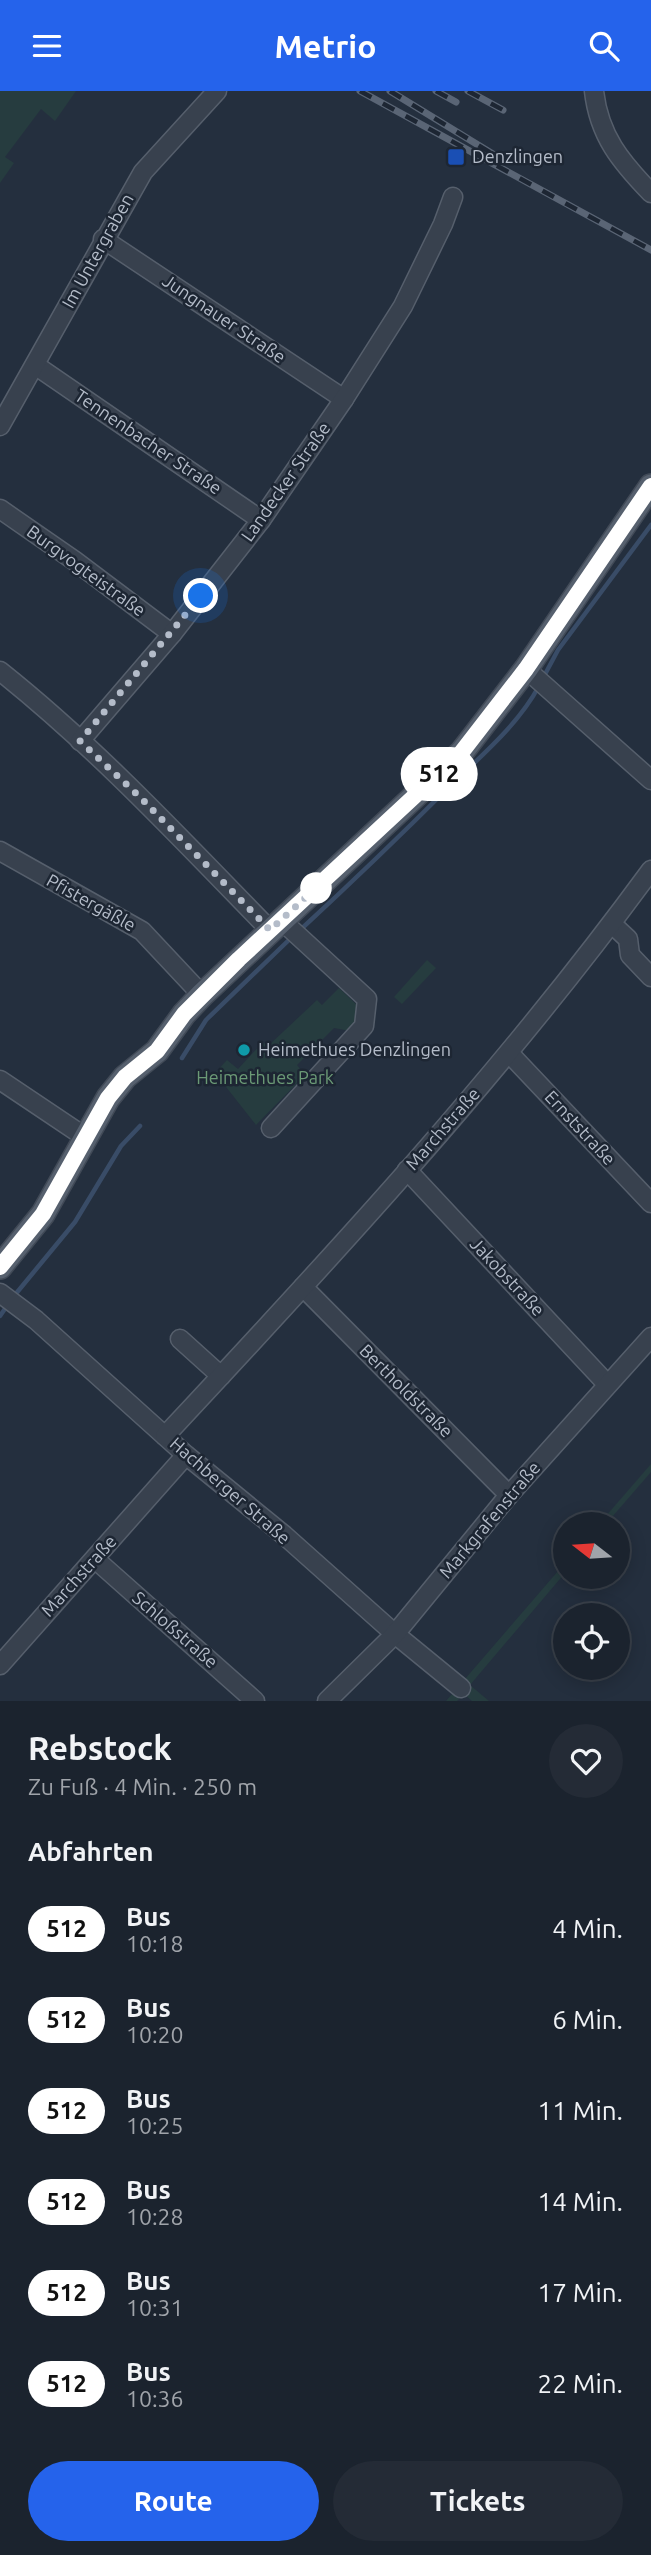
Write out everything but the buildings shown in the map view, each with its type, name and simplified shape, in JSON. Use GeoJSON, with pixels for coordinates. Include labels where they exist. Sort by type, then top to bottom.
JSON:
{"type":"FeatureCollection","features":[{"type":"Feature","properties":{"kind":"main road"},"geometry":{"type":"LineString","coordinates":[[0,1267],[43,1214],[108,1098],[125,1077],[157,1051],[184,1014],[202,995],[286,929],[537,678],[651,486]]}},
{"type":"Feature","properties":{"kind":"street","name":"Im Untergraben"},"geometry":{"type":"LineString","coordinates":[[0,426],[143,171],[217,91]]}},
{"type":"Feature","properties":{"kind":"street"},"geometry":{"type":"LineString","coordinates":[[594,91],[610,142],[623,164],[651,193]]}},
{"type":"Feature","properties":{"kind":"street","name":"Landecker Straße"},"geometry":{"type":"LineString","coordinates":[[80,741],[172,634],[261,520],[344,399],[403,306],[443,224],[453,197]]}},
{"type":"Feature","properties":{"kind":"street","name":"Jungnauer Straße"},"geometry":{"type":"LineString","coordinates":[[103,239],[344,399]]}},
{"type":"Feature","properties":{"kind":"street","name":"Tennenbacher Straße"},"geometry":{"type":"LineString","coordinates":[[34,365],[261,520]]}},
{"type":"Feature","properties":{"kind":"street","name":"Burgvogteistraße"},"geometry":{"type":"LineString","coordinates":[[0,509],[172,634]]}},
{"type":"Feature","properties":{"kind":"street"},"geometry":{"type":"LineString","coordinates":[[0,671],[28,693],[286,929],[367,999],[364,1026],[271,1128]]}},
{"type":"Feature","properties":{"kind":"street"},"geometry":{"type":"LineString","coordinates":[[537,678],[651,780]]}},
{"type":"Feature","properties":{"kind":"street","name":"Pfistergäßle"},"geometry":{"type":"LineString","coordinates":[[0,851],[142,931],[202,995]]}},
{"type":"Feature","properties":{"kind":"street","name":"Marchstraße"},"geometry":{"type":"LineString","coordinates":[[165,1436],[303,1287],[509,1053],[612,924],[651,870]]}},
{"type":"Feature","properties":{"kind":"street"},"geometry":{"type":"LineString","coordinates":[[612,924],[628,939],[630,955],[651,977]]}},
{"type":"Feature","properties":{"kind":"street","name":"Ernststraße"},"geometry":{"type":"LineString","coordinates":[[509,1053],[651,1203]]}},
{"type":"Feature","properties":{"kind":"street"},"geometry":{"type":"LineString","coordinates":[[0,1080],[85,1137]]}},
{"type":"Feature","properties":{"kind":"street","name":"Jakobstraße"},"geometry":{"type":"LineString","coordinates":[[407,1170],[607,1384]]}},
{"type":"Feature","properties":{"kind":"street","name":"Bertholdstraße"},"geometry":{"type":"LineString","coordinates":[[303,1287],[509,1496]]}},
{"type":"Feature","properties":{"kind":"street","name":"Hachberger Straße"},"geometry":{"type":"LineString","coordinates":[[7,1298],[186,1455],[284,1535],[394,1634],[461,1688]]}},
{"type":"Feature","properties":{"kind":"street","name":"Markgrafenstraße"},"geometry":{"type":"LineString","coordinates":[[327,1701],[394,1634],[509,1496],[651,1337]]}},
{"type":"Feature","properties":{"kind":"street"},"geometry":{"type":"LineString","coordinates":[[180,1339],[221,1376]]}},
{"type":"Feature","properties":{"kind":"street","name":"Marchstraße"},"geometry":{"type":"LineString","coordinates":[[0,1665],[186,1455]]}},
{"type":"Feature","properties":{"kind":"street","name":"Schloßstraße"},"geometry":{"type":"LineString","coordinates":[[95,1559],[255,1701]]}},
{"type":"Feature","properties":{"kind":"green space"},"geometry":{"type":"Polygon","coordinates":[[[0,91],[76,91],[55,121],[41,109],[5,157],[14,163],[0,183],[0,91]]]}},
{"type":"Feature","properties":{"kind":"green space"},"geometry":{"type":"Polygon","coordinates":[[[427,960],[436,968],[402,1004],[394,997],[427,960]]]}},
{"type":"Feature","properties":{"kind":"green space","name":"Heimethues Park"},"geometry":{"type":"Polygon","coordinates":[[[339,988],[358,1006],[358,1024],[350,1031],[334,1028],[297,1065],[305,1075],[256,1125],[215,1073],[227,1060],[238,1069],[263,1042],[268,1046],[317,1000],[322,1005],[339,988]]]}},
{"type":"Feature","properties":{"kind":"green space"},"geometry":{"type":"Polygon","coordinates":[[[651,1464],[651,1472],[616,1512],[609,1512],[651,1464]]]}},
{"type":"Feature","properties":{"kind":"green space"},"geometry":{"type":"Polygon","coordinates":[[[553,1577],[553,1587],[470,1685],[489,1701],[472,1701],[464,1694],[457,1701],[446,1701],[553,1577]]]}},
{"type":"Feature","properties":{"kind":"waterway"},"geometry":{"type":"LineString","coordinates":[[543,678],[558,650],[651,525]]}},
{"type":"Feature","properties":{"kind":"waterway"},"geometry":{"type":"LineString","coordinates":[[298,932],[498,739],[521,714],[539,686]]}},
{"type":"Feature","properties":{"kind":"waterway"},"geometry":{"type":"LineString","coordinates":[[182,1058],[206,1020],[292,937]]}},
{"type":"Feature","properties":{"kind":"waterway"},"geometry":{"type":"LineString","coordinates":[[14,1296],[75,1222],[121,1146],[140,1126]]}},
{"type":"Feature","properties":{"kind":"waterway"},"geometry":{"type":"LineString","coordinates":[[0,1316],[9,1303]]}},
{"type":"Feature","properties":{"kind":"railway"},"geometry":{"type":"LineString","coordinates":[[360,91],[651,250]]}},
{"type":"Feature","properties":{"kind":"railway"},"geometry":{"type":"LineString","coordinates":[[390,91],[501,159]]}},
{"type":"Feature","properties":{"kind":"railway"},"geometry":{"type":"LineString","coordinates":[[436,91],[456,102]]}},
{"type":"Feature","properties":{"kind":"railway"},"geometry":{"type":"LineString","coordinates":[[468,91],[503,110]]}},
{"type":"Feature","properties":{"kind":"bus line","name":"512"},"geometry":{"type":"LineString","coordinates":[[0,1267],[43,1214],[108,1098],[125,1077],[157,1051],[184,1014],[239,959],[461,753],[526,669],[651,486]]}},
{"type":"Feature","properties":{"kind":"place","name":"Denzlingen"},"geometry":{"type":"Point","coordinates":[456,157]}},
{"type":"Feature","properties":{"kind":"place","name":"Heimethues Denzlingen"},"geometry":{"type":"Point","coordinates":[244,1050]}},
{"type":"Feature","properties":{"kind":"route"},"geometry":{"type":"LineString","coordinates":[[201,596],[80,741],[141,798],[270,930],[316,888]]}}]}
